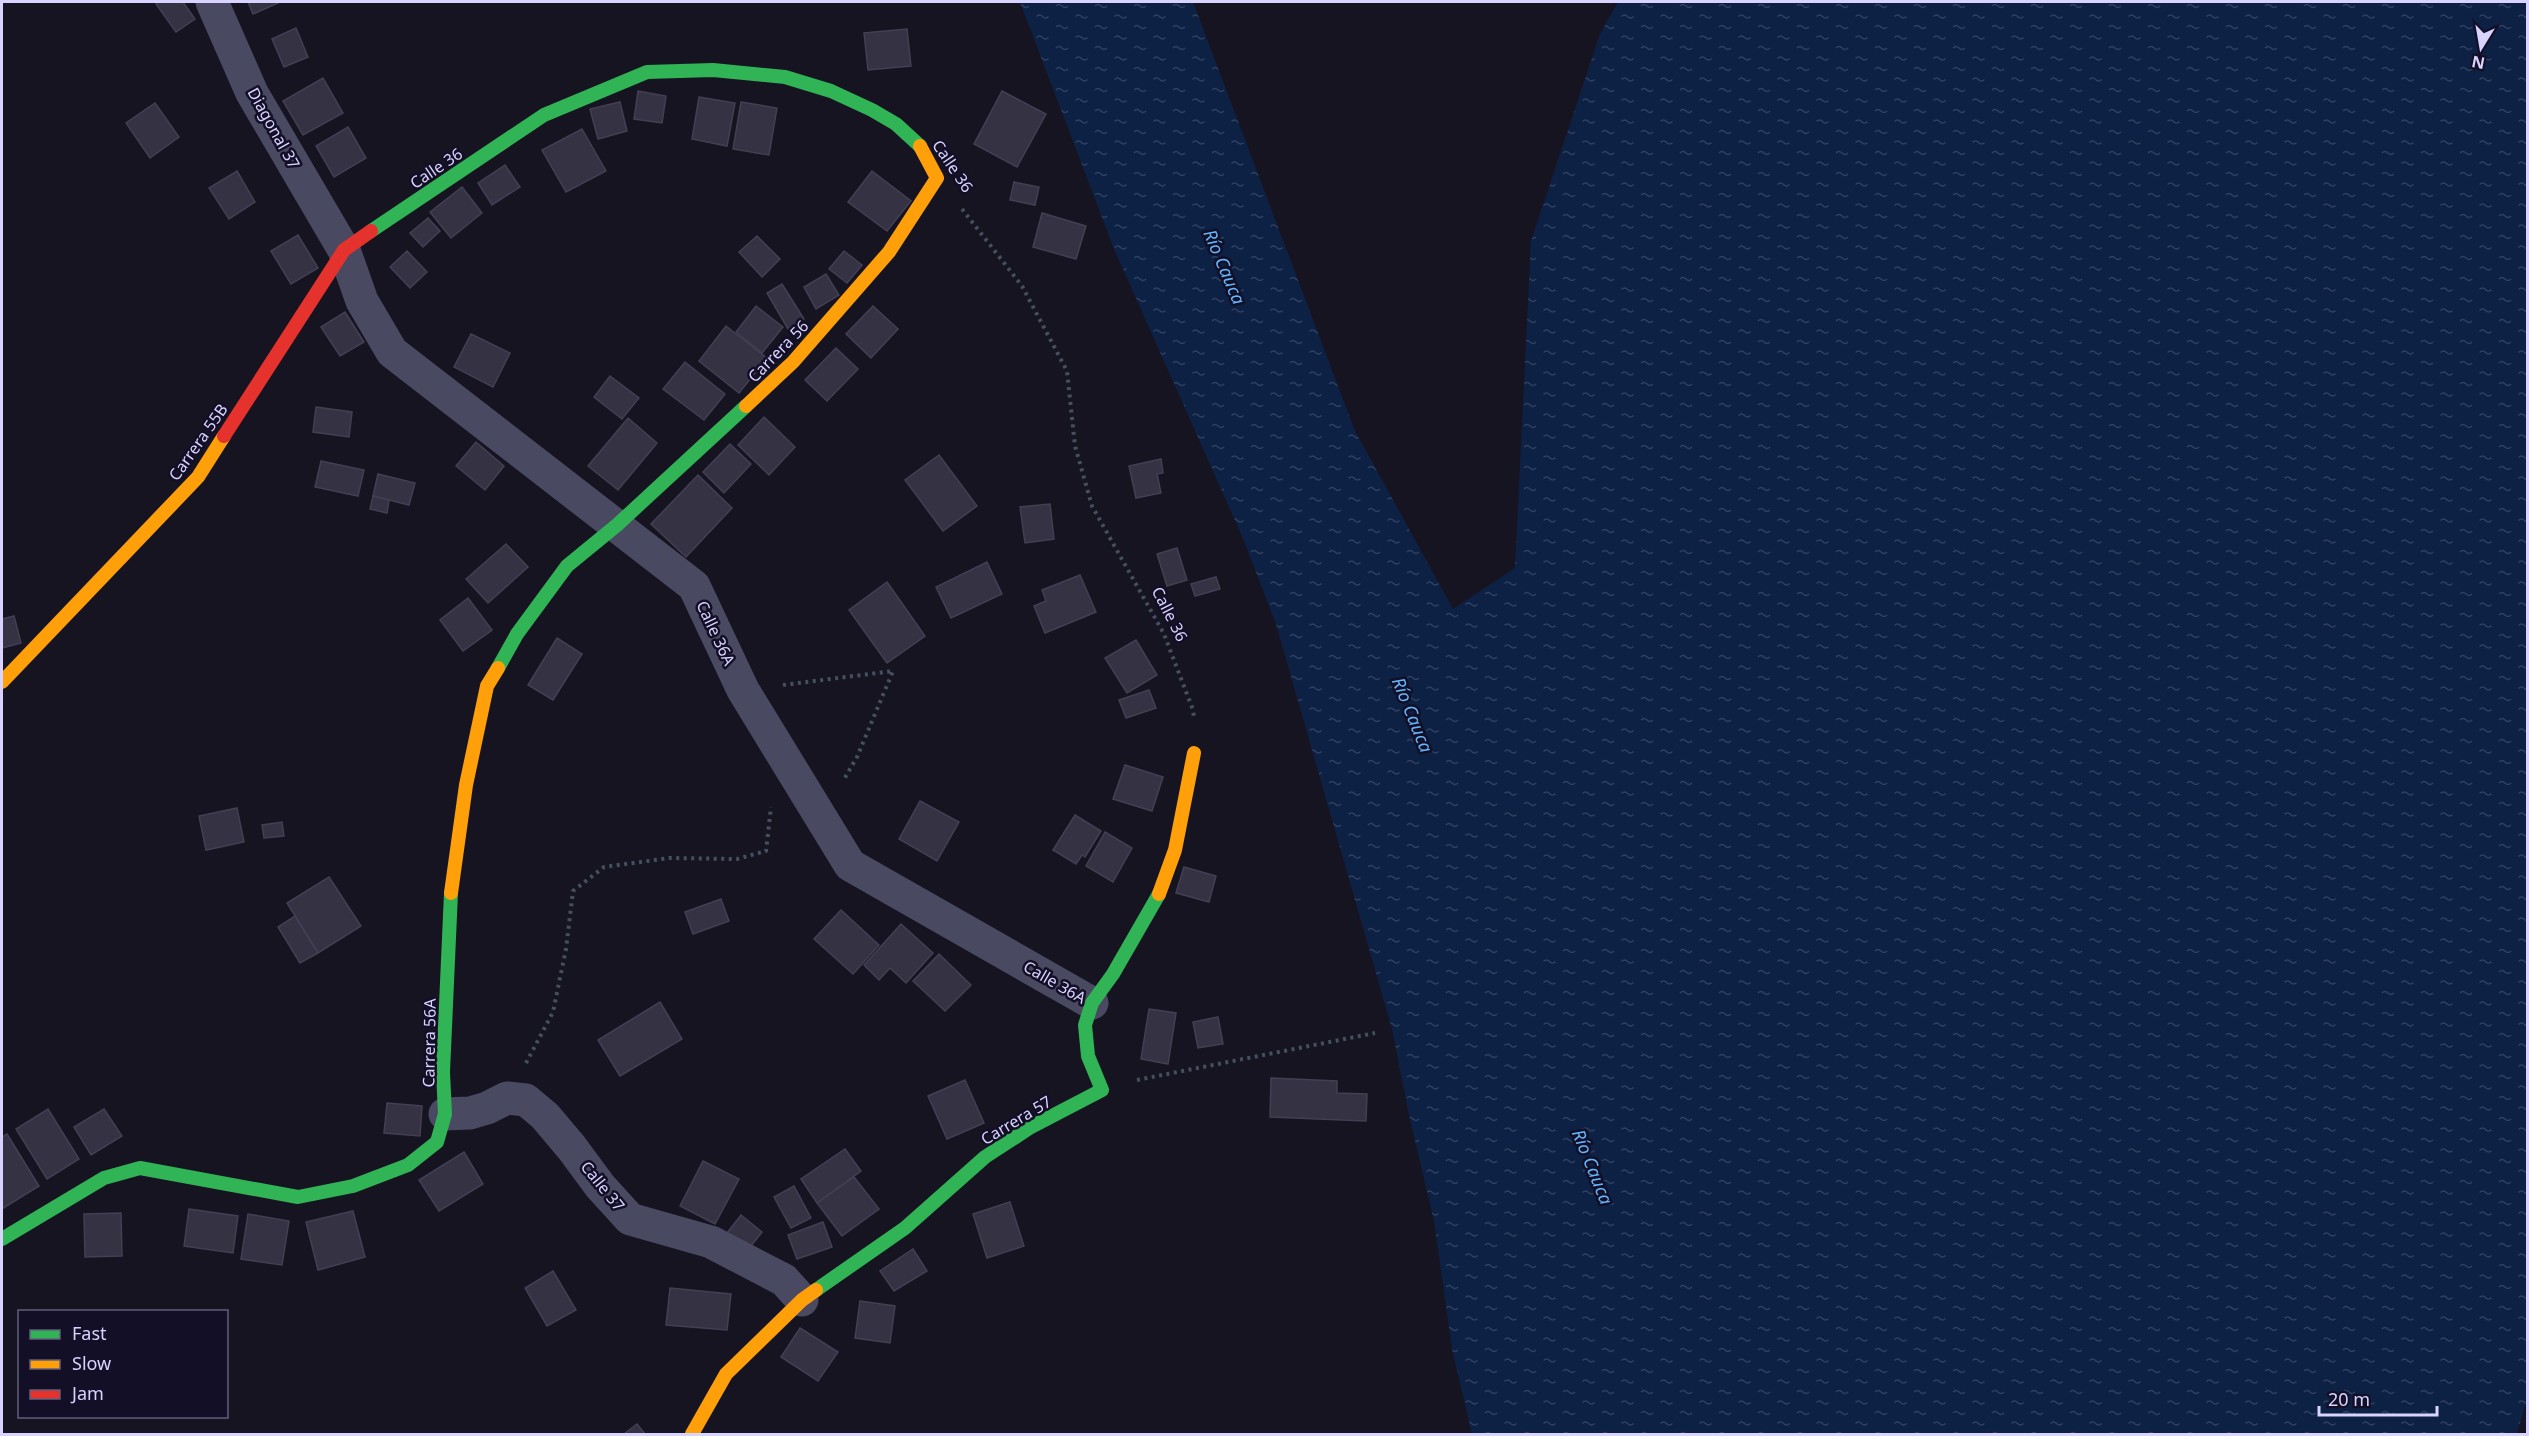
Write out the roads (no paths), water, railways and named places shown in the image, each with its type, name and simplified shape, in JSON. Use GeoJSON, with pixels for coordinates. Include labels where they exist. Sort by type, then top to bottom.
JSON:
{"type":"FeatureCollection","features":[{"type":"Feature","properties":{"kind":"street","name":"Diagonal 37"},"geometry":{"type":"LineString","coordinates":[[212,2],[252,93],[344,250]]}},
{"type":"Feature","properties":{"kind":"street","name":"Calle 36"},"geometry":{"type":"LineString","coordinates":[[344,250],[544,115],[647,72],[713,70],[785,77],[831,91],[896,124],[921,147],[937,178]]}},
{"type":"Feature","properties":{"kind":"street","name":"Carrera 56"},"geometry":{"type":"LineString","coordinates":[[617,525],[793,362],[889,252],[937,178]]}},
{"type":"Feature","properties":{"kind":"street","name":"Calle 36A"},"geometry":{"type":"LineString","coordinates":[[344,250],[362,301],[392,352],[694,586],[743,690],[850,865],[1092,1003]]}},
{"type":"Feature","properties":{"kind":"street","name":"Carrera 55B"},"geometry":{"type":"LineString","coordinates":[[2,682],[198,477],[344,250]]}},
{"type":"Feature","properties":{"kind":"street","name":"Carrera 56A"},"geometry":{"type":"LineString","coordinates":[[2,1239],[104,1178],[140,1168],[298,1197],[353,1186],[408,1165],[437,1142],[445,1114],[443,1072],[452,876],[466,785],[487,686],[518,634],[567,566],[617,525]]}},
{"type":"Feature","properties":{"kind":"street"},"geometry":{"type":"LineString","coordinates":[[1092,1003],[1113,974],[1159,895],[1175,850],[1194,753]]}},
{"type":"Feature","properties":{"kind":"street","name":"Carrera 57"},"geometry":{"type":"LineString","coordinates":[[692,1434],[726,1374],[802,1300],[905,1228],[985,1157],[1031,1127],[1102,1090],[1088,1056],[1085,1025],[1092,1003]]}},
{"type":"Feature","properties":{"kind":"street","name":"Calle 37"},"geometry":{"type":"LineString","coordinates":[[445,1114],[470,1113],[507,1098],[526,1100],[545,1116],[600,1186],[630,1219],[711,1242],[784,1280],[802,1300]]}},
{"type":"Feature","properties":{"kind":"water","name":"Río Cauca"},"geometry":{"type":"Polygon","coordinates":[[[1020,2],[1193,2],[1355,431],[1453,609],[1515,568],[1531,241],[1600,34],[1618,2],[2527,2],[2528,1395],[2517,1434],[1472,1434],[1452,1349],[1434,1221],[1392,1029],[1276,624],[1242,536],[1114,249],[1020,2]]]}}]}
